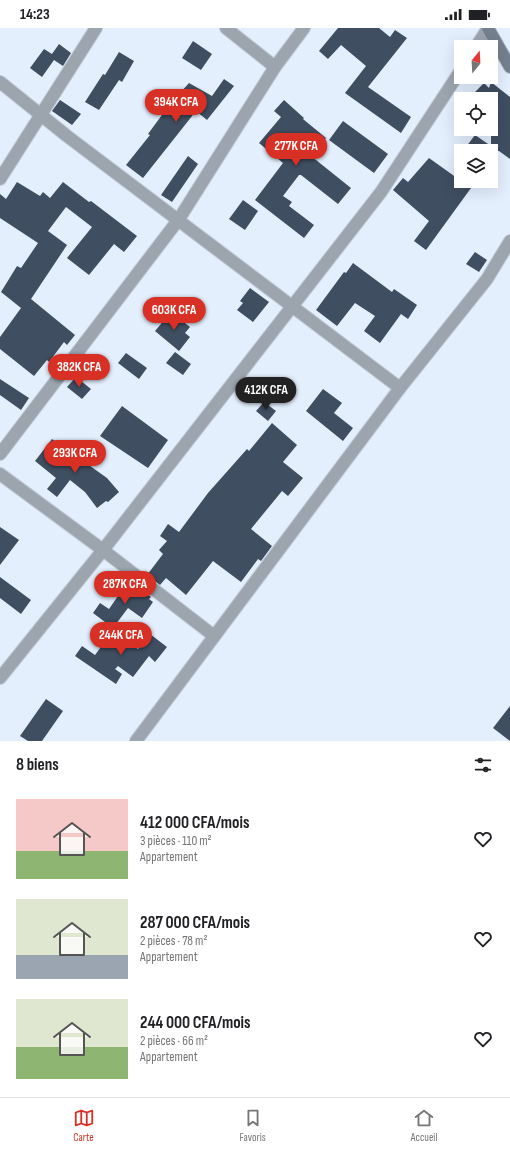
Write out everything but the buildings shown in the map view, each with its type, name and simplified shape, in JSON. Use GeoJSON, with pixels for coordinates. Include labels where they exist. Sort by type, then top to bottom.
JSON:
{"type":"FeatureCollection","features":[{"type":"Feature","properties":{"kind":"street"},"geometry":{"type":"LineString","coordinates":[[0,179],[96,28]]}},
{"type":"Feature","properties":{"kind":"street"},"geometry":{"type":"LineString","coordinates":[[226,28],[275,67]]}},
{"type":"Feature","properties":{"kind":"street"},"geometry":{"type":"LineString","coordinates":[[0,454],[178,219],[275,67],[304,28]]}},
{"type":"Feature","properties":{"kind":"street"},"geometry":{"type":"LineString","coordinates":[[480,40],[488,28],[510,67]]}},
{"type":"Feature","properties":{"kind":"street"},"geometry":{"type":"LineString","coordinates":[[0,678],[103,550],[381,192],[454,81]]}},
{"type":"Feature","properties":{"kind":"street"},"geometry":{"type":"LineString","coordinates":[[0,82],[41,115],[293,305],[400,388]]}},
{"type":"Feature","properties":{"kind":"street"},"geometry":{"type":"LineString","coordinates":[[136,741],[400,388],[487,278],[510,241]]}},
{"type":"Feature","properties":{"kind":"street"},"geometry":{"type":"LineString","coordinates":[[0,474],[103,550],[214,636]]}}]}
